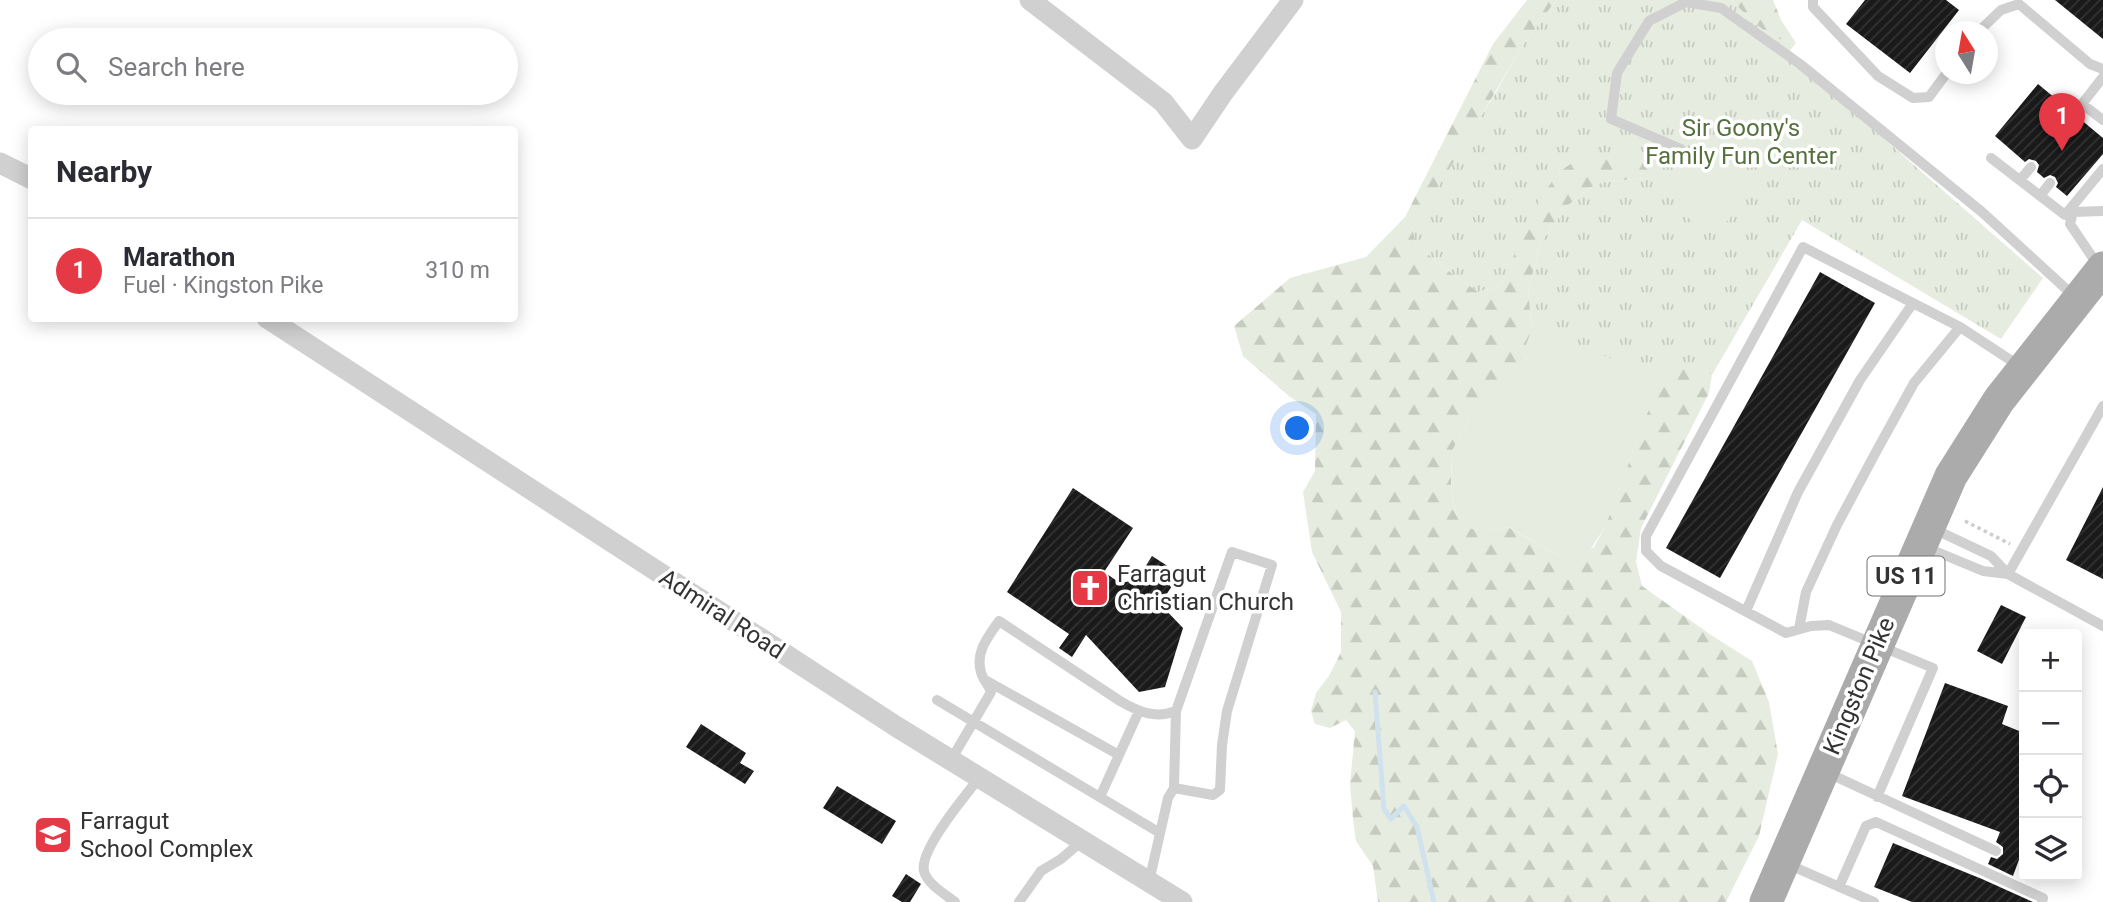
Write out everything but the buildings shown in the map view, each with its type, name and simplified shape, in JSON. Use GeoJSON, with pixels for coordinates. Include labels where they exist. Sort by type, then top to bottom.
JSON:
{"type":"FeatureCollection","features":[{"type":"Feature","properties":{"kind":"main road","name":"Kingston Pike"},"geometry":{"type":"LineString","coordinates":[[1766,902],[1951,476],[1999,400],[2096,278]]}},
{"type":"Feature","properties":{"kind":"street"},"geometry":{"type":"LineString","coordinates":[[1030,0],[1163,102],[1192,139],[1293,0]]}},
{"type":"Feature","properties":{"kind":"street"},"geometry":{"type":"LineString","coordinates":[[0,163],[28,177]]}},
{"type":"Feature","properties":{"kind":"street","name":"Admiral Road"},"geometry":{"type":"LineString","coordinates":[[273,322],[979,778],[1182,902]]}},
{"type":"Feature","properties":{"kind":"lane"},"geometry":{"type":"LineString","coordinates":[[1813,0],[1813,7],[1878,76],[1913,98],[1929,97],[1939,84]]}},
{"type":"Feature","properties":{"kind":"lane"},"geometry":{"type":"LineString","coordinates":[[1681,149],[1611,119],[1617,73],[1649,21],[1686,2],[1721,8],[1800,64],[1982,212],[2096,278]]}},
{"type":"Feature","properties":{"kind":"lane"},"geometry":{"type":"LineString","coordinates":[[1990,21],[2001,10],[2019,4],[2090,64],[2103,69]]}},
{"type":"Feature","properties":{"kind":"lane"},"geometry":{"type":"LineString","coordinates":[[2074,114],[2103,77]]}},
{"type":"Feature","properties":{"kind":"lane"},"geometry":{"type":"LineString","coordinates":[[2082,104],[2101,119],[2091,128]]}},
{"type":"Feature","properties":{"kind":"lane"},"geometry":{"type":"LineString","coordinates":[[1991,158],[2065,215],[2103,169]]}},
{"type":"Feature","properties":{"kind":"lane"},"geometry":{"type":"LineString","coordinates":[[2020,180],[2031,167]]}},
{"type":"Feature","properties":{"kind":"lane"},"geometry":{"type":"LineString","coordinates":[[2040,196],[2050,183]]}},
{"type":"Feature","properties":{"kind":"lane"},"geometry":{"type":"LineString","coordinates":[[2071,211],[2070,224],[2096,278]]}},
{"type":"Feature","properties":{"kind":"lane"},"geometry":{"type":"LineString","coordinates":[[2071,211],[2103,211]]}},
{"type":"Feature","properties":{"kind":"lane"},"geometry":{"type":"LineString","coordinates":[[1877,797],[1933,668],[1829,625],[1786,633],[1661,566],[1646,551],[1646,537],[1803,247],[1960,327],[2023,368]]}},
{"type":"Feature","properties":{"kind":"lane"},"geometry":{"type":"LineString","coordinates":[[1746,611],[1798,492],[1860,380],[1913,303]]}},
{"type":"Feature","properties":{"kind":"lane"},"geometry":{"type":"LineString","coordinates":[[1799,629],[1806,592],[1866,471],[1914,383],[1960,327]]}},
{"type":"Feature","properties":{"kind":"lane"},"geometry":{"type":"LineString","coordinates":[[2008,574],[2102,411]]}},
{"type":"Feature","properties":{"kind":"lane"},"geometry":{"type":"LineString","coordinates":[[1924,535],[1983,571],[2008,574]]}},
{"type":"Feature","properties":{"kind":"lane"},"geometry":{"type":"LineString","coordinates":[[1924,535],[1991,556],[2008,574],[2103,626]]}},
{"type":"Feature","properties":{"kind":"lane"},"geometry":{"type":"LineString","coordinates":[[1149,882],[1168,797],[1174,788],[1176,711],[1232,552],[1272,565],[1227,711],[1220,790],[1213,795],[1174,788]]}},
{"type":"Feature","properties":{"kind":"lane"},"geometry":{"type":"LineString","coordinates":[[951,760],[991,692],[981,674],[982,645],[999,621],[1139,711],[1162,716],[1176,711]]}},
{"type":"Feature","properties":{"kind":"lane"},"geometry":{"type":"LineString","coordinates":[[985,680],[1119,755]]}},
{"type":"Feature","properties":{"kind":"lane"},"geometry":{"type":"LineString","coordinates":[[937,701],[1160,833]]}},
{"type":"Feature","properties":{"kind":"lane"},"geometry":{"type":"LineString","coordinates":[[1100,797],[1139,711]]}},
{"type":"Feature","properties":{"kind":"lane"},"geometry":{"type":"LineString","coordinates":[[1822,770],[1996,851]]}},
{"type":"Feature","properties":{"kind":"lane"},"geometry":{"type":"LineString","coordinates":[[955,902],[924,874],[924,867],[927,853],[944,824],[979,778]]}},
{"type":"Feature","properties":{"kind":"lane"},"geometry":{"type":"LineString","coordinates":[[1839,887],[1866,826],[1876,822],[2043,898],[2042,902]]}},
{"type":"Feature","properties":{"kind":"lane"},"geometry":{"type":"LineString","coordinates":[[1019,902],[1041,871],[1061,859],[1082,841]]}},
{"type":"Feature","properties":{"kind":"lane"},"geometry":{"type":"LineString","coordinates":[[1783,862],[1874,902]]}},
{"type":"Feature","properties":{"kind":"path"},"geometry":{"type":"LineString","coordinates":[[1965,521],[2021,550]]}},
{"type":"Feature","properties":{"kind":"green space"},"geometry":{"type":"Polygon","coordinates":[[[1527,0],[1556,0],[1519,51],[1412,228],[1416,244],[1478,292],[1501,286],[1542,196],[1566,167],[1586,158],[1616,155],[1638,157],[1649,172],[1645,178],[1603,182],[1589,188],[1567,206],[1541,242],[1528,290],[1532,330],[1519,362],[1505,381],[1473,413],[1452,451],[1451,491],[1457,516],[1484,531],[1508,527],[1570,562],[1594,547],[1605,527],[1651,403],[1658,375],[1669,363],[1678,361],[1692,364],[1712,375],[1709,393],[1641,528],[1636,562],[1642,586],[1752,661],[1769,702],[1778,754],[1759,836],[1726,902],[1378,902],[1373,866],[1356,841],[1353,819],[1350,784],[1355,731],[1346,720],[1330,728],[1315,724],[1311,711],[1316,693],[1329,676],[1341,652],[1341,612],[1312,552],[1303,492],[1315,471],[1316,414],[1290,397],[1243,356],[1234,326],[1290,278],[1366,257],[1405,217],[1493,44],[1527,0]]]}},
{"type":"Feature","properties":{"kind":"green space","name":"Sir Goony's Family Fun Center"},"geometry":{"type":"Polygon","coordinates":[[[1556,0],[1732,0],[1753,22],[1769,33],[1796,43],[1787,54],[2043,278],[2001,339],[1802,220],[1712,375],[1692,364],[1651,403],[1605,527],[1570,562],[1509,527],[1473,413],[1505,381],[1532,330],[1528,290],[1541,242],[1567,206],[1589,188],[1603,182],[1645,178],[1560,172],[1543,196],[1501,286],[1478,292],[1416,244],[1412,228],[1519,51],[1556,0]]]}},
{"type":"Feature","properties":{"kind":"green space"},"geometry":{"type":"Polygon","coordinates":[[[1732,0],[1773,0],[1781,20],[1796,43],[1769,33],[1753,22],[1732,0]]]}},
{"type":"Feature","properties":{"kind":"green space"},"geometry":{"type":"Polygon","coordinates":[[[1720,147],[1737,154],[1745,164],[1748,179],[1733,215],[1721,227],[1694,224],[1680,204],[1681,184],[1698,154],[1705,149],[1720,147]]]}},
{"type":"Feature","properties":{"kind":"green space"},"geometry":{"type":"Polygon","coordinates":[[[1532,330],[1658,375],[1651,403],[1605,527],[1583,561],[1570,562],[1509,527],[1484,531],[1468,528],[1457,516],[1451,491],[1452,451],[1473,413],[1505,381],[1519,362],[1532,330]]]}},
{"type":"Feature","properties":{"kind":"waterway"},"geometry":{"type":"LineString","coordinates":[[1375,692],[1384,809],[1391,819],[1404,806],[1417,827],[1434,902]]}},
{"type":"Feature","properties":{"kind":"place","name":"Marathon"},"geometry":{"type":"Point","coordinates":[2062,151]}},
{"type":"Feature","properties":{"kind":"place","name":"Farragut Christian Church"},"geometry":{"type":"Point","coordinates":[1090,588]}},
{"type":"Feature","properties":{"kind":"place","name":"Farragut School Complex"},"geometry":{"type":"Point","coordinates":[53,835]}}]}
